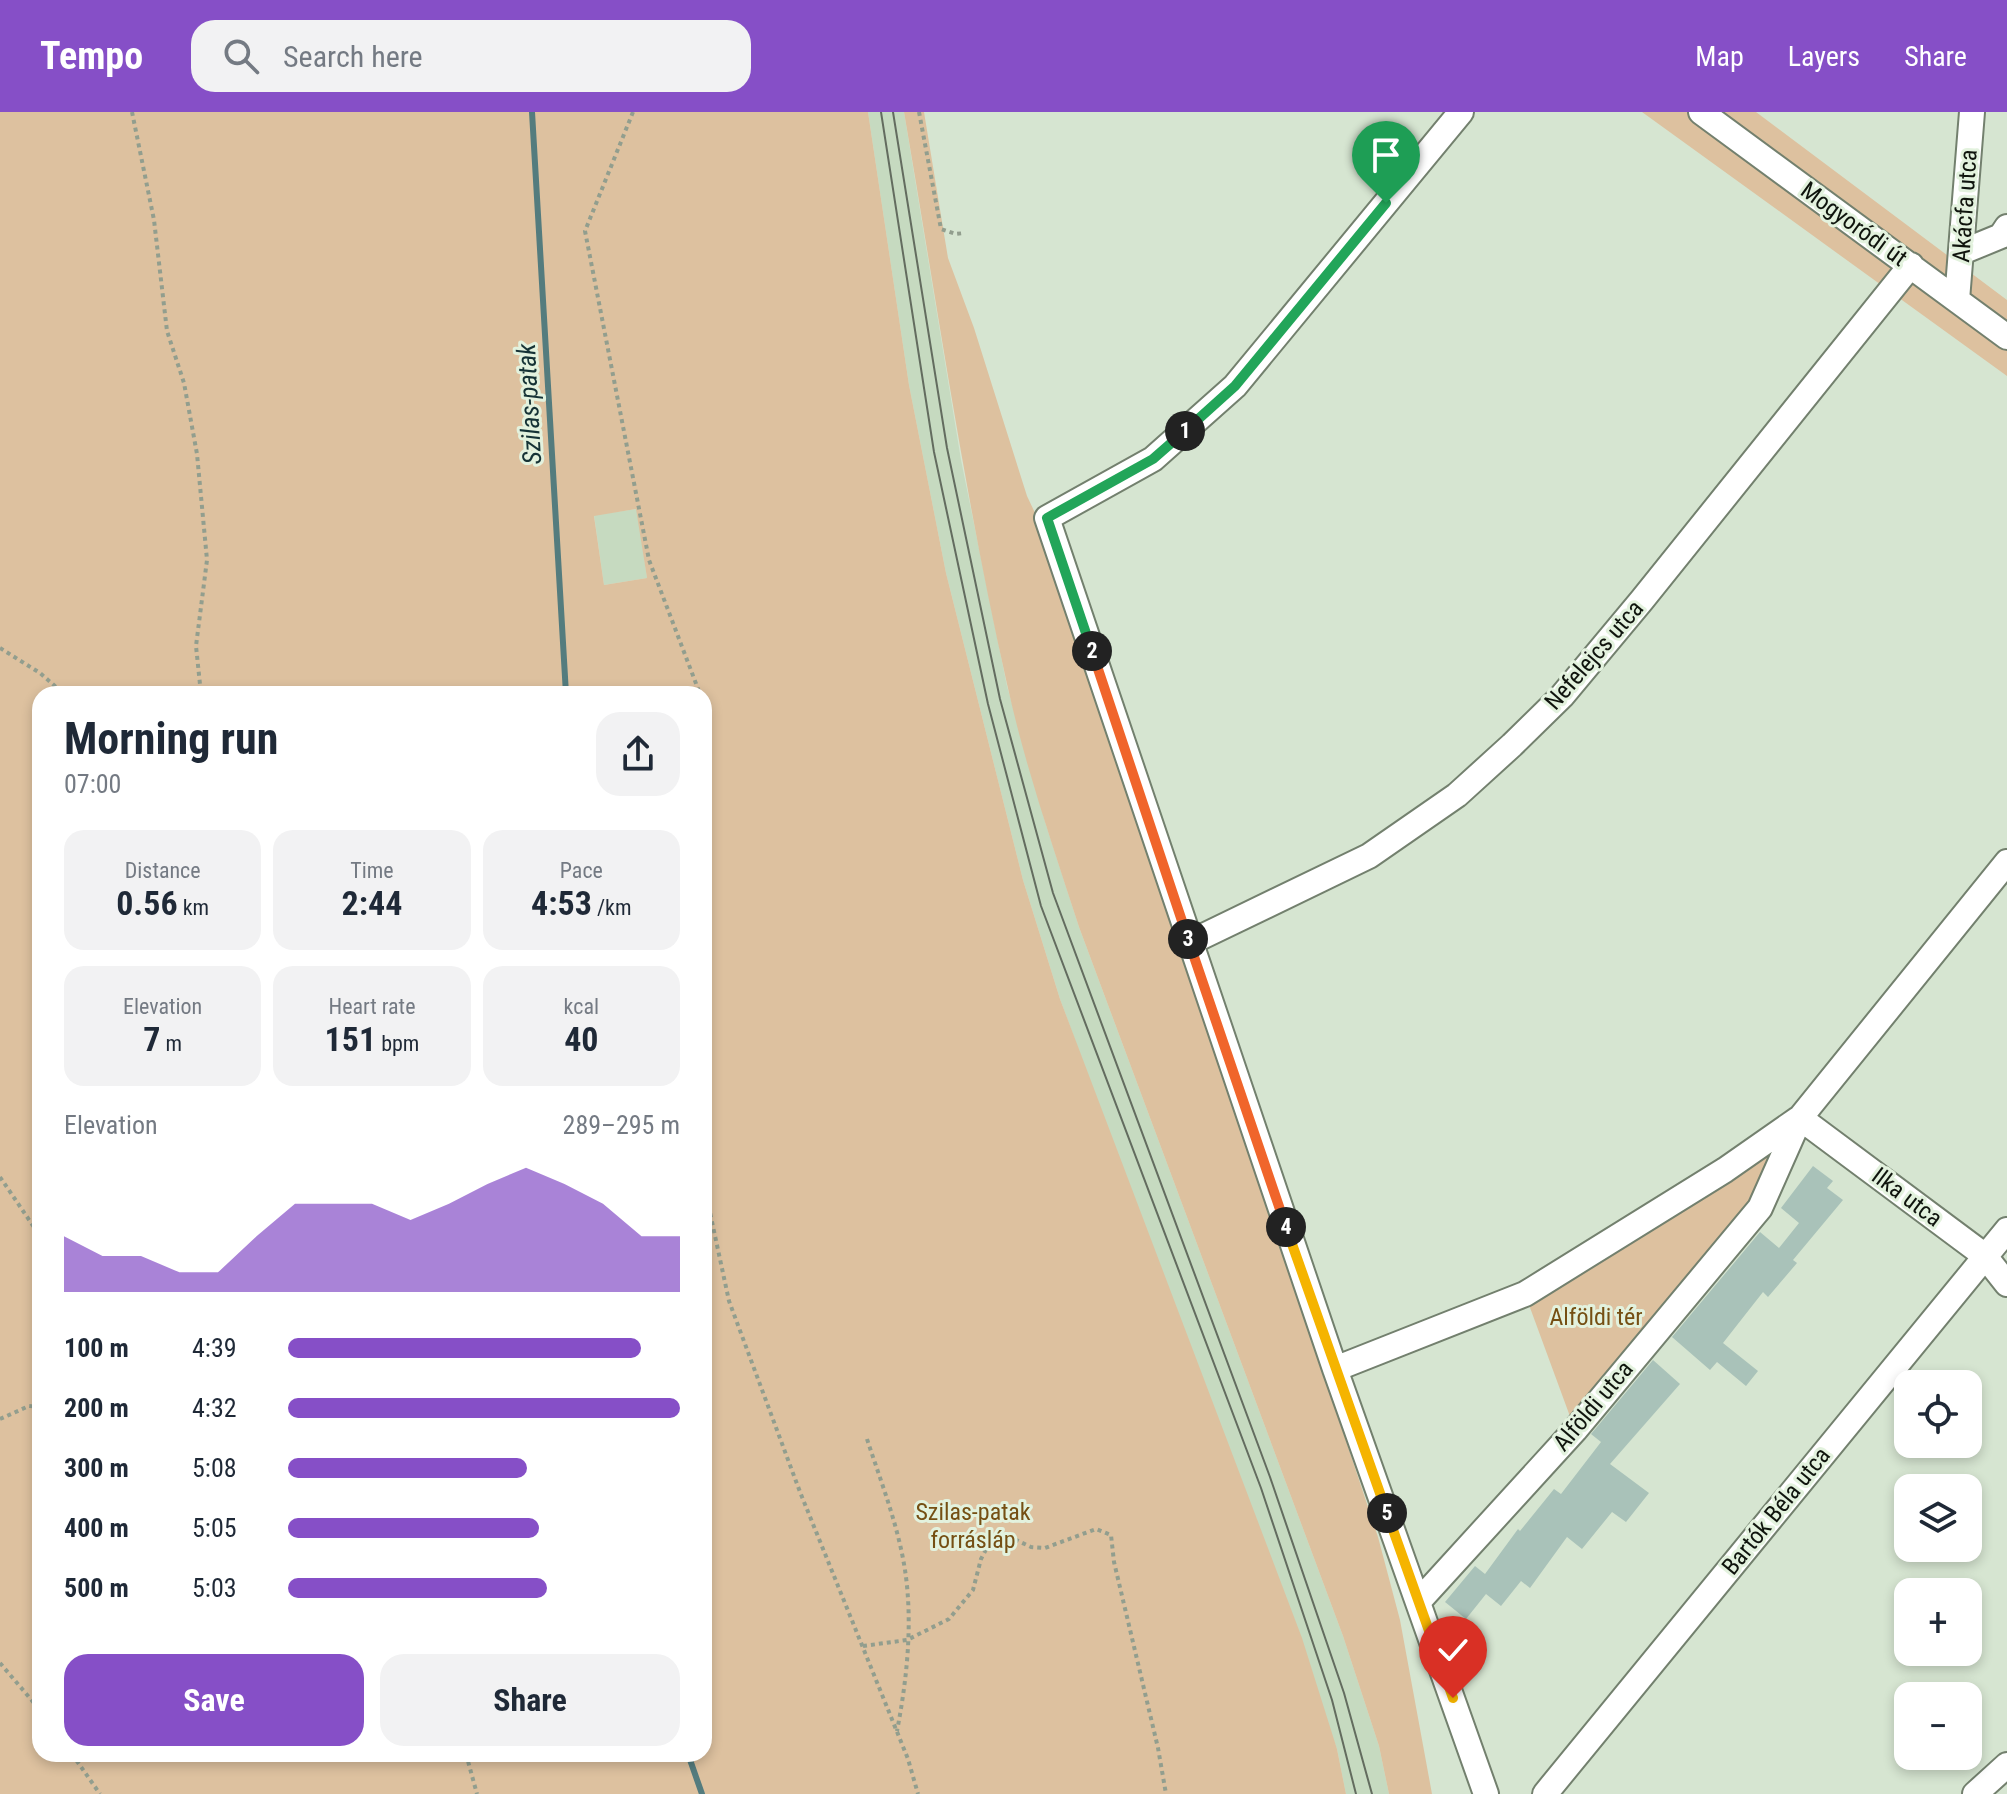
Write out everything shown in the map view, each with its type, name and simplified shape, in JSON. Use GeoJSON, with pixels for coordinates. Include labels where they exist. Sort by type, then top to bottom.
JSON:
{"type":"FeatureCollection","features":[{"type":"Feature","properties":{"kind":"street"},"geometry":{"type":"LineString","coordinates":[[1461,112],[1235,386],[1153,459],[1047,518],[1335,1369],[1486,1794]]}},
{"type":"Feature","properties":{"kind":"street","name":"Mogyoródi út"},"geometry":{"type":"LineString","coordinates":[[1702,112],[2007,337]]}},
{"type":"Feature","properties":{"kind":"street","name":"Akácfa utca"},"geometry":{"type":"LineString","coordinates":[[1957,300],[1972,112]]}},
{"type":"Feature","properties":{"kind":"street"},"geometry":{"type":"LineString","coordinates":[[1962,252],[2001,236],[2007,227]]}},
{"type":"Feature","properties":{"kind":"street","name":"Nefelejcs utca"},"geometry":{"type":"LineString","coordinates":[[1189,943],[1369,856],[1457,795],[1512,745],[1562,696],[1642,600],[1911,265]]}},
{"type":"Feature","properties":{"kind":"street","name":"Alföldi utca"},"geometry":{"type":"LineString","coordinates":[[1419,1601],[1575,1430],[1760,1208],[1800,1118],[2007,862]]}},
{"type":"Feature","properties":{"kind":"street","name":"Alföldi utca"},"geometry":{"type":"LineString","coordinates":[[1335,1369],[1525,1294],[1725,1170],[1800,1118]]}},
{"type":"Feature","properties":{"kind":"street","name":"Ilka utca"},"geometry":{"type":"LineString","coordinates":[[1800,1118],[1984,1255],[2007,1284]]}},
{"type":"Feature","properties":{"kind":"street","name":"Bartók Béla utca"},"geometry":{"type":"LineString","coordinates":[[1545,1794],[2007,1230]]}},
{"type":"Feature","properties":{"kind":"street"},"geometry":{"type":"LineString","coordinates":[[1975,1794],[2007,1765]]}},
{"type":"Feature","properties":{"kind":"path"},"geometry":{"type":"LineString","coordinates":[[132,112],[154,220],[167,331],[184,383],[197,454],[207,560],[196,646],[200,686]]}},
{"type":"Feature","properties":{"kind":"path"},"geometry":{"type":"LineString","coordinates":[[633,112],[585,231],[649,560],[697,686]]}},
{"type":"Feature","properties":{"kind":"path"},"geometry":{"type":"LineString","coordinates":[[919,112],[941,229],[964,233]]}},
{"type":"Feature","properties":{"kind":"path"},"geometry":{"type":"LineString","coordinates":[[0,648],[55,686]]}},
{"type":"Feature","properties":{"kind":"path"},"geometry":{"type":"LineString","coordinates":[[0,1177],[32,1224]]}},
{"type":"Feature","properties":{"kind":"path"},"geometry":{"type":"LineString","coordinates":[[712,1222],[729,1301],[800,1492],[897,1732],[918,1794]]}},
{"type":"Feature","properties":{"kind":"path"},"geometry":{"type":"LineString","coordinates":[[0,1419],[32,1406]]}},
{"type":"Feature","properties":{"kind":"path"},"geometry":{"type":"LineString","coordinates":[[867,1439],[894,1522],[905,1572],[905,1682],[897,1732]]}},
{"type":"Feature","properties":{"kind":"path"},"geometry":{"type":"LineString","coordinates":[[863,1646],[907,1640],[949,1619],[973,1590],[981,1559],[992,1538],[1012,1538],[1031,1547],[1045,1548],[1096,1529],[1111,1535],[1114,1562],[1166,1794]]}},
{"type":"Feature","properties":{"kind":"path"},"geometry":{"type":"LineString","coordinates":[[0,1663],[32,1701]]}},
{"type":"Feature","properties":{"kind":"path"},"geometry":{"type":"LineString","coordinates":[[78,1762],[100,1794]]}},
{"type":"Feature","properties":{"kind":"path"},"geometry":{"type":"LineString","coordinates":[[468,1762],[477,1794]]}},
{"type":"Feature","properties":{"kind":"shaded area"},"geometry":{"type":"Polygon","coordinates":[[[868,112],[904,112],[961,460],[1007,686],[1046,825],[1079,927],[1343,1636],[1379,1746],[1389,1794],[1346,1794],[1337,1749],[1060,999],[1023,880],[946,573],[909,385],[868,112]]]}},
{"type":"Feature","properties":{"kind":"shaded area"},"geometry":{"type":"Polygon","coordinates":[[[637,509],[647,578],[604,585],[594,515],[637,509]]]}},
{"type":"Feature","properties":{"kind":"green space","name":"Szilas-patak forrásláp"},"geometry":{"type":"Polygon","coordinates":[[[0,112],[868,112],[909,385],[946,573],[1023,880],[1060,999],[1302,1638],[1337,1749],[1346,1794],[0,1794],[0,112]],[[636,509],[594,516],[604,585],[647,578],[636,509]]]}},
{"type":"Feature","properties":{"kind":"green space"},"geometry":{"type":"Polygon","coordinates":[[[904,112],[924,112],[948,258],[974,328],[1027,496],[1044,532],[1378,1537],[1400,1620],[1432,1794],[1389,1794],[1379,1746],[1343,1636],[1079,927],[1040,806],[1014,715],[977,541],[904,112]]]}},
{"type":"Feature","properties":{"kind":"green space"},"geometry":{"type":"Polygon","coordinates":[[[1642,112],[1756,112],[2007,300],[2007,376],[1642,112]]]}},
{"type":"Feature","properties":{"kind":"green space","name":"Alföldi tér"},"geometry":{"type":"Polygon","coordinates":[[[1800,1118],[1760,1208],[1575,1430],[1525,1294],[1800,1118]]]}},
{"type":"Feature","properties":{"kind":"building"},"geometry":{"type":"Polygon","coordinates":[[[1813,1166],[1833,1181],[1827,1188],[1843,1200],[1793,1260],[1797,1263],[1768,1297],[1763,1292],[1723,1343],[1758,1371],[1746,1386],[1717,1362],[1710,1370],[1672,1337],[1760,1232],[1779,1248],[1799,1223],[1781,1208],[1813,1166]]]}},
{"type":"Feature","properties":{"kind":"building"},"geometry":{"type":"Polygon","coordinates":[[[1653,1360],[1680,1384],[1610,1464],[1649,1493],[1626,1522],[1612,1512],[1582,1549],[1567,1537],[1530,1588],[1521,1581],[1501,1606],[1486,1594],[1466,1619],[1445,1602],[1475,1566],[1485,1574],[1518,1529],[1520,1531],[1554,1489],[1561,1494],[1601,1442],[1591,1434],[1653,1360]]]}},
{"type":"Feature","properties":{"kind":"waterway","name":"Szilas-patak"},"geometry":{"type":"LineString","coordinates":[[532,112],[566,686]]}},
{"type":"Feature","properties":{"kind":"waterway","name":"Szilas-patak"},"geometry":{"type":"LineString","coordinates":[[691,1762],[702,1794]]}},
{"type":"Feature","properties":{"kind":"tram line"},"geometry":{"type":"LineString","coordinates":[[881,112],[934,452],[988,704],[1041,906],[1261,1488],[1332,1700],[1356,1794]]}},
{"type":"Feature","properties":{"kind":"tram line"},"geometry":{"type":"LineString","coordinates":[[893,112],[947,448],[1000,699],[1053,893],[1270,1477],[1344,1693],[1372,1794]]}},
{"type":"Feature","properties":{"kind":"route"},"geometry":{"type":"LineString","coordinates":[[1386,203],[1235,386],[1153,459],[1047,518],[1335,1369],[1453,1698]]}}]}
